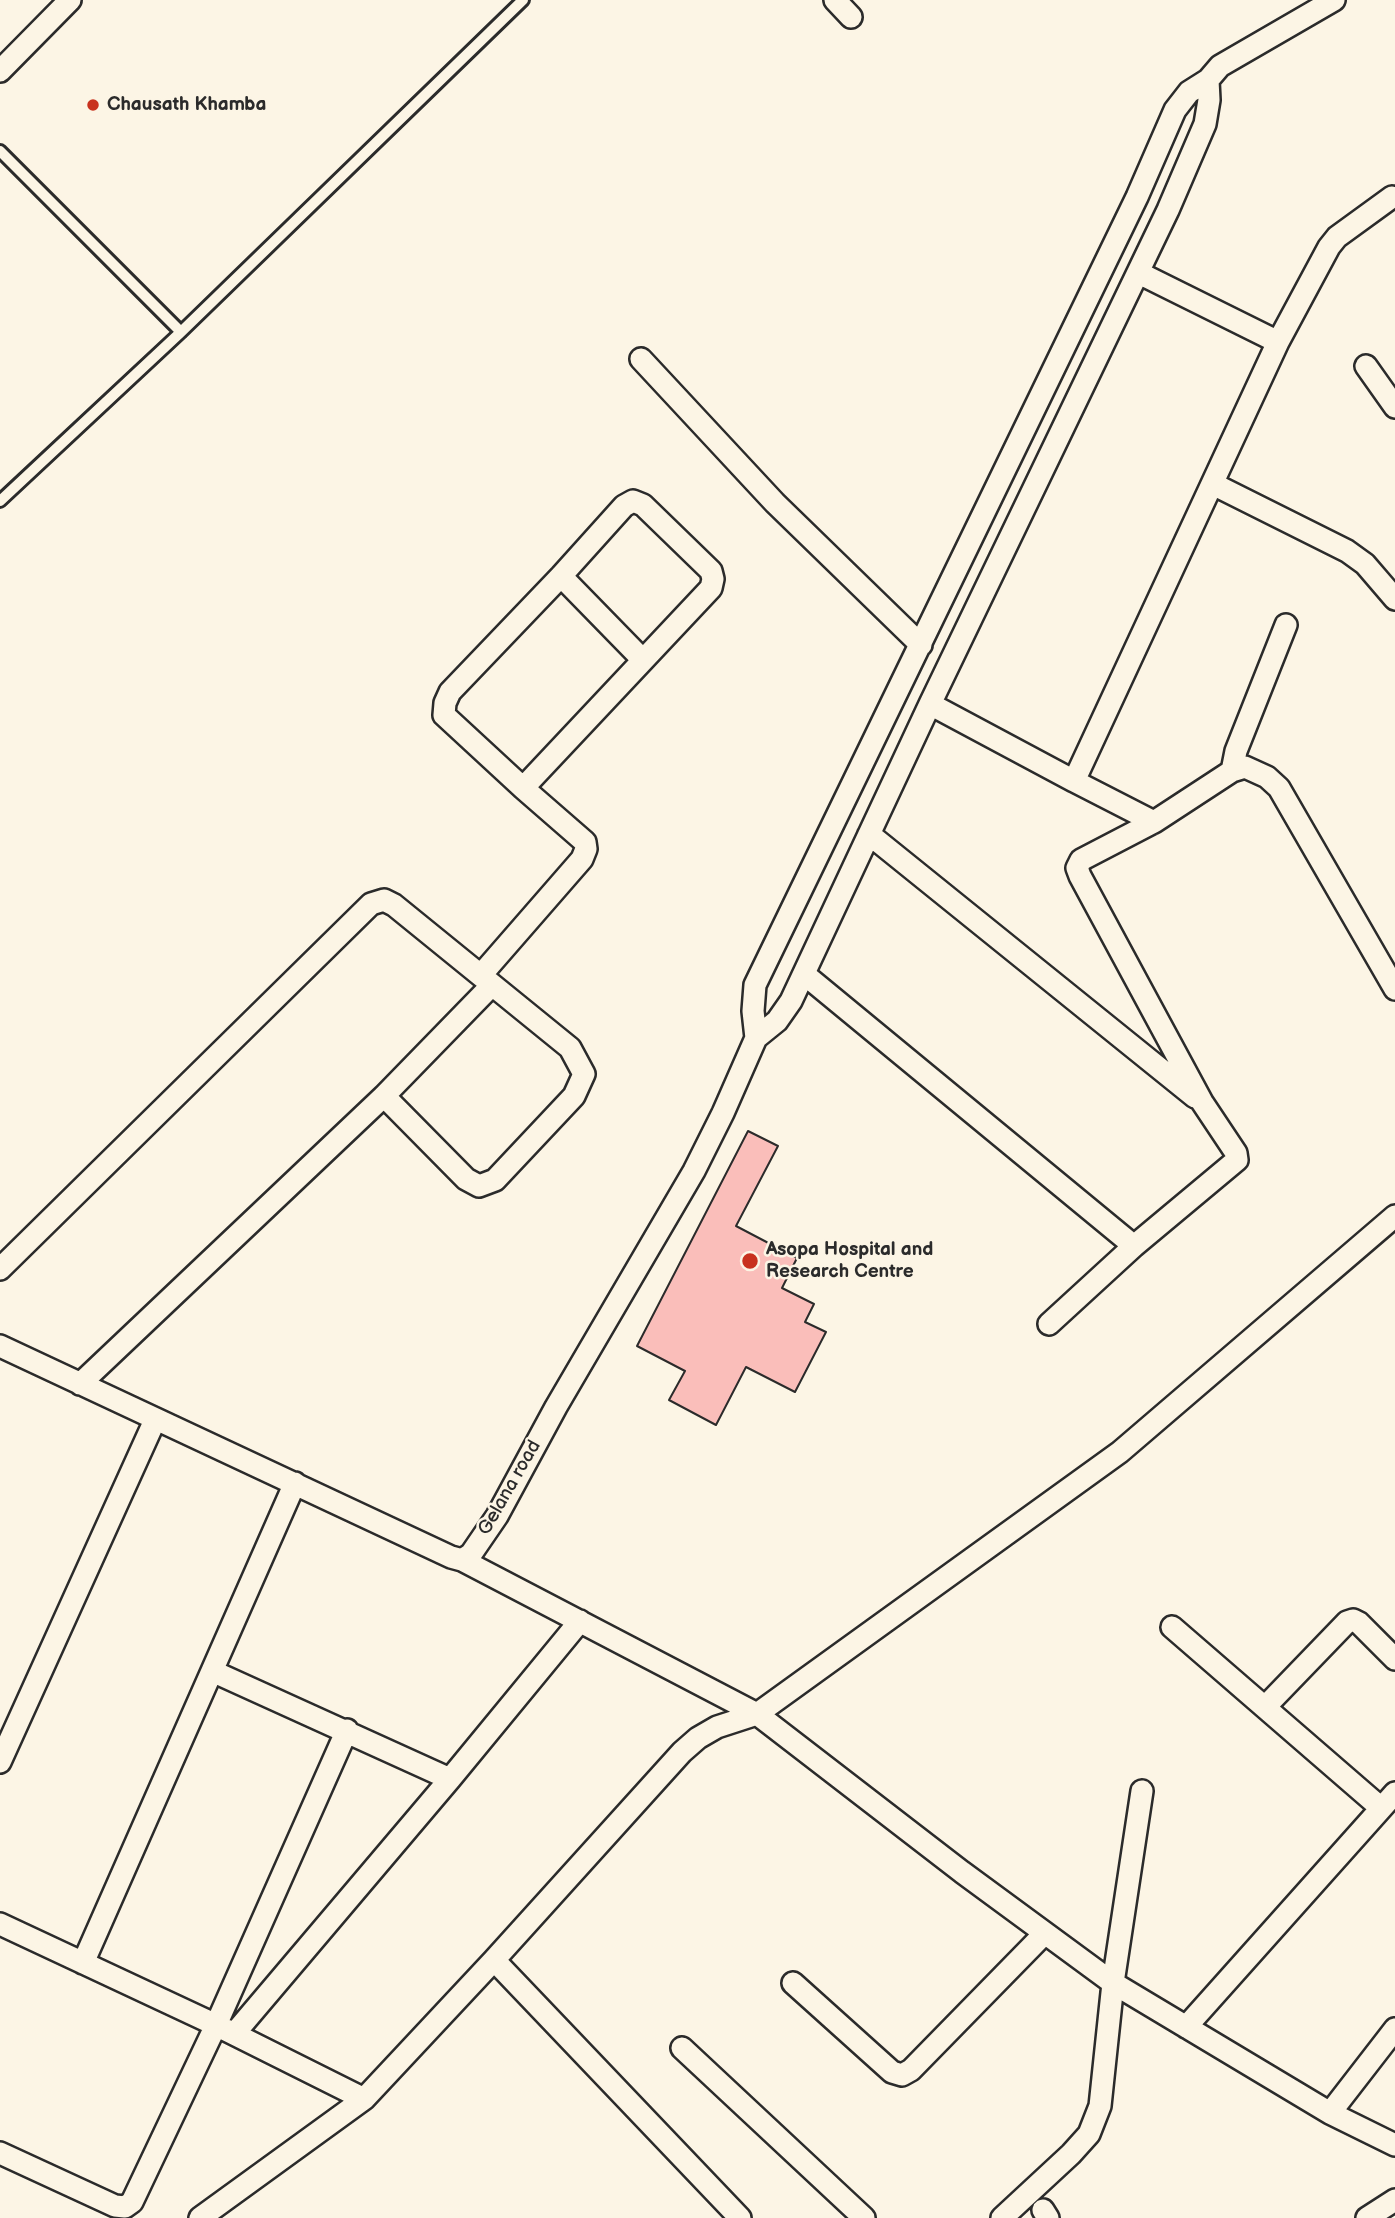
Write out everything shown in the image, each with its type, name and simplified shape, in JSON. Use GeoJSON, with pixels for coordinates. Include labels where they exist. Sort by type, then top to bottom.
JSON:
{"type":"FeatureCollection","features":[{"type":"Feature","properties":{"kind":"street"},"geometry":{"type":"LineString","coordinates":[[0,71],[70,0]]}},
{"type":"Feature","properties":{"kind":"street"},"geometry":{"type":"LineString","coordinates":[[835,0],[851,17]]}},
{"type":"Feature","properties":{"kind":"street"},"geometry":{"type":"LineString","coordinates":[[756,1038],[752,1011],[755,985],[1137,197],[1175,110],[1189,92],[1208,80],[1220,66],[1334,0]]}},
{"type":"Feature","properties":{"kind":"street"},"geometry":{"type":"LineString","coordinates":[[756,1038],[777,1021],[791,1001],[930,704],[1139,274],[1205,124],[1209,100],[1208,80]]}},
{"type":"Feature","properties":{"kind":"street"},"geometry":{"type":"LineString","coordinates":[[1137,197],[1168,210]]}},
{"type":"Feature","properties":{"kind":"street"},"geometry":{"type":"LineString","coordinates":[[1074,781],[1279,342],[1329,247],[1337,237],[1394,198]]}},
{"type":"Feature","properties":{"kind":"street"},"geometry":{"type":"LineString","coordinates":[[1139,274],[1279,342]]}},
{"type":"Feature","properties":{"kind":"street"},"geometry":{"type":"LineString","coordinates":[[640,359],[775,503],[921,645]]}},
{"type":"Feature","properties":{"kind":"street"},"geometry":{"type":"LineString","coordinates":[[1366,366],[1395,407]]}},
{"type":"Feature","properties":{"kind":"street"},"geometry":{"type":"LineString","coordinates":[[1213,484],[1348,551],[1365,564],[1395,598]]}},
{"type":"Feature","properties":{"kind":"street"},"geometry":{"type":"LineString","coordinates":[[80,1384],[384,1096],[486,980],[582,859],[586,849],[585,842],[523,788],[444,715],[444,703],[450,692],[624,506],[633,501],[643,505],[711,571],[711,588],[523,788]]}},
{"type":"Feature","properties":{"kind":"street"},"geometry":{"type":"LineString","coordinates":[[561,576],[642,659]]}},
{"type":"Feature","properties":{"kind":"street"},"geometry":{"type":"LineString","coordinates":[[1231,771],[1236,751],[1286,625]]}},
{"type":"Feature","properties":{"kind":"street"},"geometry":{"type":"LineString","coordinates":[[930,704],[1154,822]]}},
{"type":"Feature","properties":{"kind":"street"},"geometry":{"type":"LineString","coordinates":[[1049,1324],[1134,1246],[1237,1160],[1237,1153],[1202,1102],[1080,876],[1077,867],[1081,860],[1154,822],[1231,771],[1245,767],[1267,777],[1279,788],[1393,983]]}},
{"type":"Feature","properties":{"kind":"street"},"geometry":{"type":"LineString","coordinates":[[869,834],[1202,1102]]}},
{"type":"Feature","properties":{"kind":"street"},"geometry":{"type":"LineString","coordinates":[[0,1269],[371,904],[384,900],[394,905],[570,1048],[584,1074],[574,1096],[495,1180],[479,1186],[466,1179],[384,1096]]}},
{"type":"Feature","properties":{"kind":"street"},"geometry":{"type":"LineString","coordinates":[[804,974],[1134,1246]]}},
{"type":"Feature","properties":{"kind":"street","name":"Gelana road"},"geometry":{"type":"LineString","coordinates":[[462,1559],[471,1554],[497,1516],[556,1407],[694,1171],[756,1038]]}},
{"type":"Feature","properties":{"kind":"street"},"geometry":{"type":"LineString","coordinates":[[200,2218],[364,2099],[682,1752],[698,1738],[717,1727],[757,1714],[1120,1452],[1395,1216]]}},
{"type":"Feature","properties":{"kind":"street"},"geometry":{"type":"LineString","coordinates":[[0,1346],[451,1557],[462,1559],[757,1714],[1114,1983],[1330,2113],[1395,2145]]}},
{"type":"Feature","properties":{"kind":"street"},"geometry":{"type":"LineString","coordinates":[[0,1762],[155,1420]]}},
{"type":"Feature","properties":{"kind":"street"},"geometry":{"type":"LineString","coordinates":[[83,1963],[295,1483]]}},
{"type":"Feature","properties":{"kind":"street"},"geometry":{"type":"LineString","coordinates":[[1265,1707],[1347,1622],[1353,1620],[1359,1623],[1395,1659]]}},
{"type":"Feature","properties":{"kind":"street"},"geometry":{"type":"LineString","coordinates":[[225,2029],[450,1779],[580,1621]]}},
{"type":"Feature","properties":{"kind":"street"},"geometry":{"type":"LineString","coordinates":[[1172,1627],[1265,1707],[1388,1801],[1186,2027]]}},
{"type":"Feature","properties":{"kind":"street"},"geometry":{"type":"LineString","coordinates":[[212,1671],[450,1779]]}},
{"type":"Feature","properties":{"kind":"street"},"geometry":{"type":"LineString","coordinates":[[0,2153],[115,2206],[125,2207],[132,2202],[225,2029],[346,1730]]}},
{"type":"Feature","properties":{"kind":"street"},"geometry":{"type":"LineString","coordinates":[[1002,2218],[1089,2134],[1100,2106],[1114,1983],[1142,1791]]}},
{"type":"Feature","properties":{"kind":"street"},"geometry":{"type":"LineString","coordinates":[[0,1924],[225,2029],[364,2099]]}},
{"type":"Feature","properties":{"kind":"street"},"geometry":{"type":"LineString","coordinates":[[793,1983],[892,2072],[902,2075],[911,2070],[1045,1933]]}},
{"type":"Feature","properties":{"kind":"street"},"geometry":{"type":"LineString","coordinates":[[494,1960],[740,2218]]}},
{"type":"Feature","properties":{"kind":"street"},"geometry":{"type":"LineString","coordinates":[[1330,2113],[1395,2029]]}},
{"type":"Feature","properties":{"kind":"street"},"geometry":{"type":"LineString","coordinates":[[682,2048],[864,2218]]}},
{"type":"Feature","properties":{"kind":"street"},"geometry":{"type":"LineString","coordinates":[[1367,2218],[1395,2200]]}},
{"type":"Feature","properties":{"kind":"lane"},"geometry":{"type":"LineString","coordinates":[[0,501],[181,332],[523,0]]}},
{"type":"Feature","properties":{"kind":"lane"},"geometry":{"type":"LineString","coordinates":[[0,151],[181,332]]}},
{"type":"Feature","properties":{"kind":"building"},"geometry":{"type":"Polygon","coordinates":[[[748,1131],[778,1146],[736,1226],[797,1258],[782,1288],[814,1304],[805,1322],[826,1332],[795,1392],[746,1367],[716,1425],[669,1400],[685,1371],[637,1346],[748,1131]]]}},
{"type":"Feature","properties":{"kind":"place","name":"Chausath Khamba"},"geometry":{"type":"Point","coordinates":[93,105]}},
{"type":"Feature","properties":{"kind":"place","name":"Asopa Hospital and Research Centre"},"geometry":{"type":"Point","coordinates":[750,1261]}}]}
